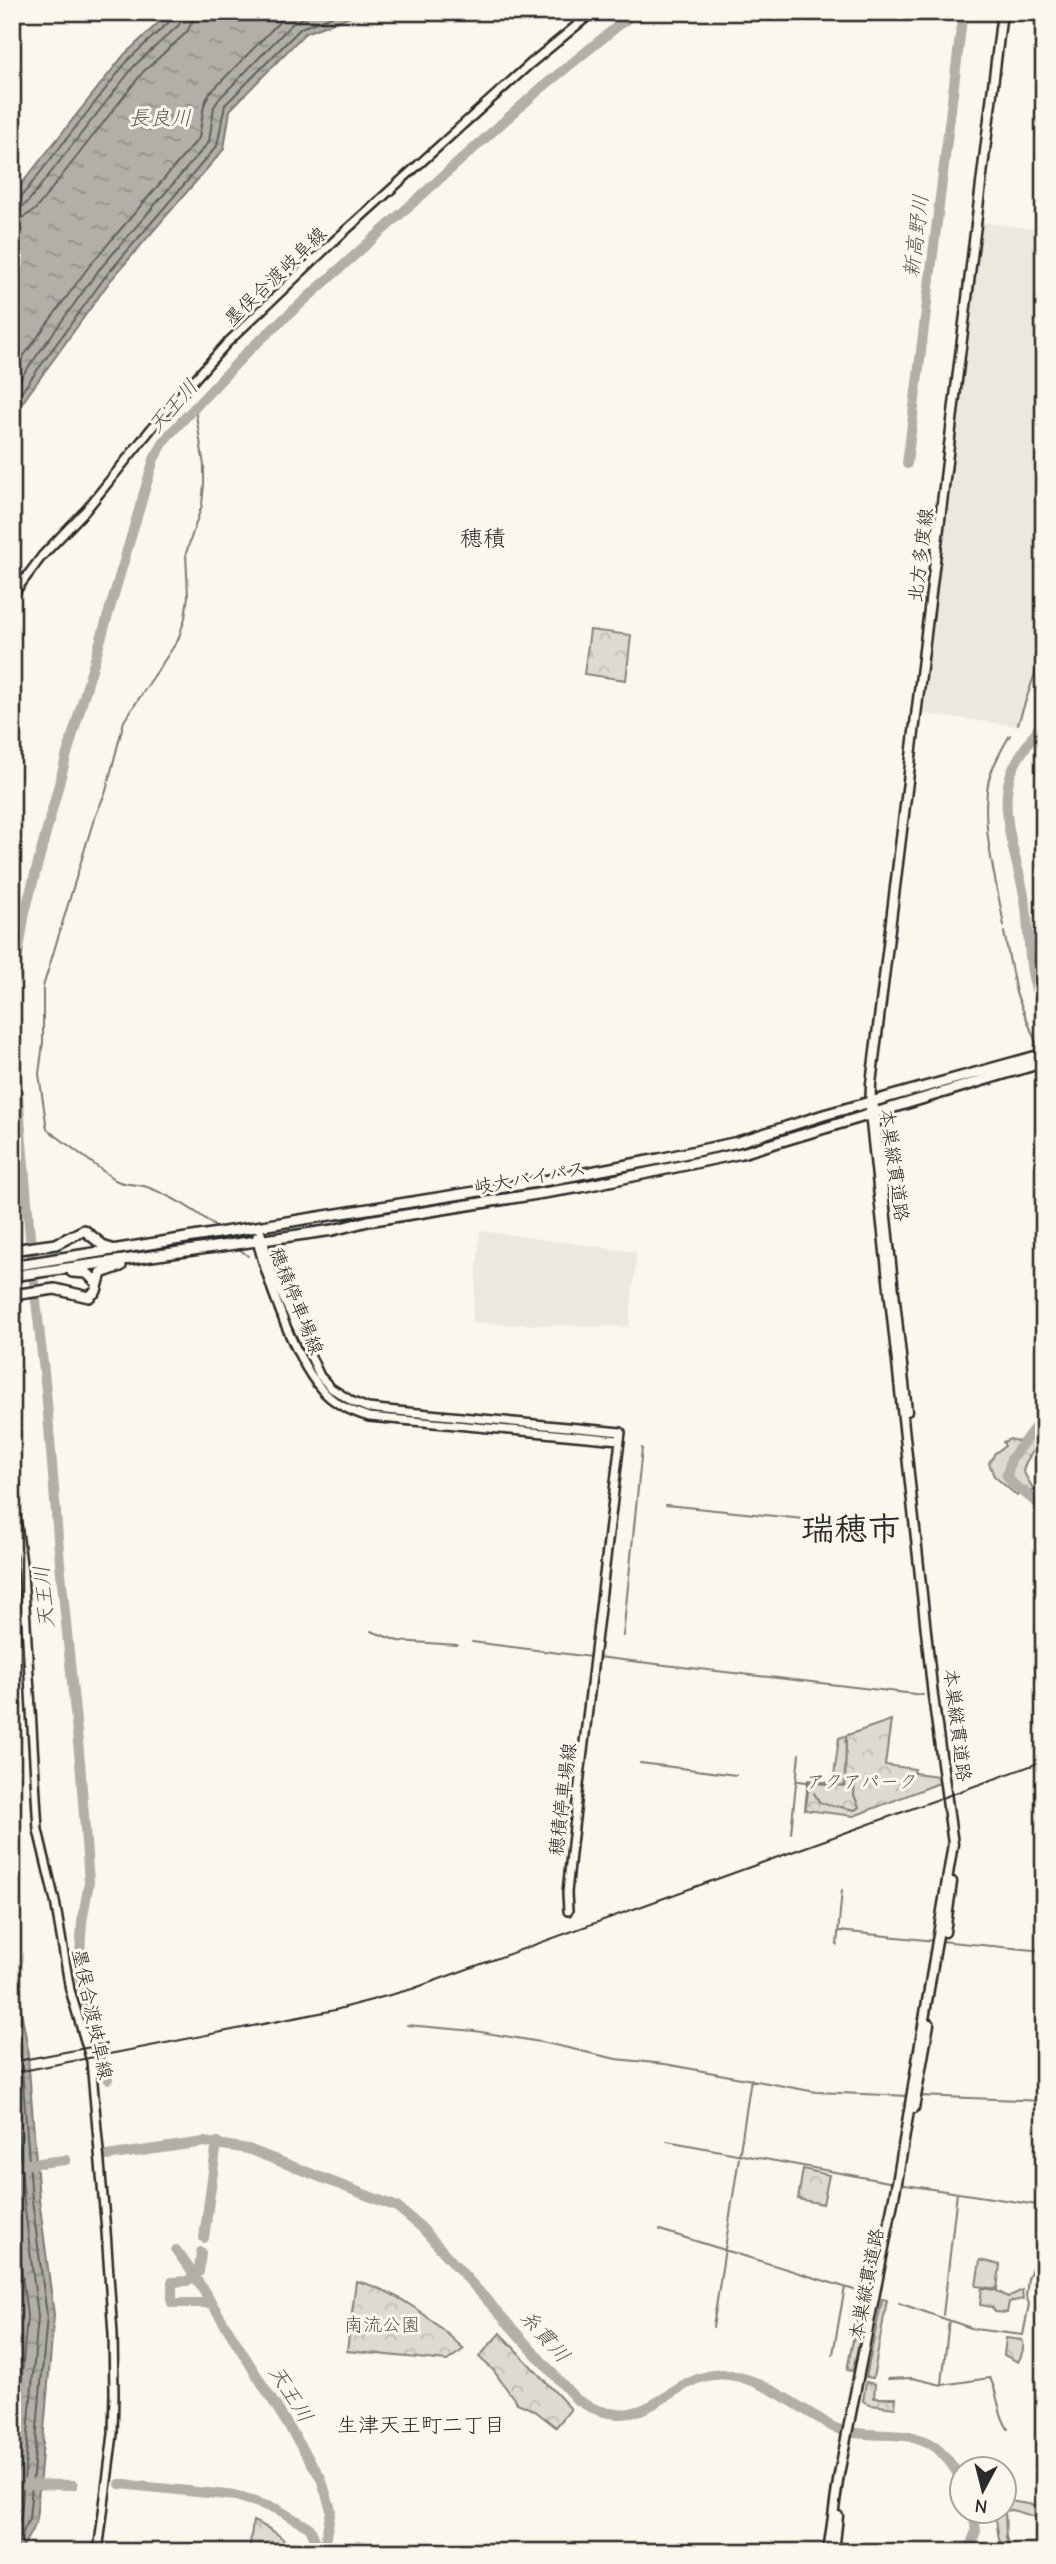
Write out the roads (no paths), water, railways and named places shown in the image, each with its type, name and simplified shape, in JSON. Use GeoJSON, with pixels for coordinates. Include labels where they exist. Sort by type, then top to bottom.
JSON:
{"type":"FeatureCollection","features":[{"type":"Feature","properties":{"kind":"highway","name":"岐大バイパス"},"geometry":{"type":"LineString","coordinates":[[12,1276],[67,1258],[549,1180],[659,1159],[738,1142],[871,1101],[1043,1057]]}},
{"type":"Feature","properties":{"kind":"highway","name":"岐大バイパス"},"geometry":{"type":"LineString","coordinates":[[12,1266],[43,1268],[146,1257],[260,1241],[581,1187],[742,1153],[1043,1057]]}},
{"type":"Feature","properties":{"kind":"highway"},"geometry":{"type":"LineString","coordinates":[[12,1250],[62,1242],[83,1230],[93,1235],[105,1247],[117,1250]]}},
{"type":"Feature","properties":{"kind":"highway"},"geometry":{"type":"LineString","coordinates":[[67,1258],[91,1249],[93,1235]]}},
{"type":"Feature","properties":{"kind":"highway"},"geometry":{"type":"LineString","coordinates":[[12,1295],[63,1289],[89,1297],[96,1291],[103,1272],[146,1257]]}},
{"type":"Feature","properties":{"kind":"highway"},"geometry":{"type":"LineString","coordinates":[[43,1268],[60,1273],[83,1272],[97,1283]]}},
{"type":"Feature","properties":{"kind":"main road","name":"墨俣合渡岐阜線"},"geometry":{"type":"LineString","coordinates":[[12,596],[42,556],[74,524],[159,419],[227,343],[334,241],[530,64],[593,12]]}},
{"type":"Feature","properties":{"kind":"main road","name":"北方多度線"},"geometry":{"type":"LineString","coordinates":[[871,1101],[1002,12]]}},
{"type":"Feature","properties":{"kind":"main road","name":"本巣縦貫道路"},"geometry":{"type":"LineString","coordinates":[[842,2474],[903,2177],[957,1844],[871,1101]]}},
{"type":"Feature","properties":{"kind":"main road","name":"穂積停車場線"},"geometry":{"type":"LineString","coordinates":[[259,1227],[260,1241],[277,1285],[320,1376],[331,1388],[353,1402],[368,1408],[620,1436],[572,1844],[568,1911]]}},
{"type":"Feature","properties":{"kind":"main road","name":"墨俣合渡岐阜線"},"geometry":{"type":"LineString","coordinates":[[12,1484],[23,1572],[38,1830],[55,1901],[70,1990],[91,2062],[107,2244],[113,2334],[113,2434],[97,2552]]}},
{"type":"Feature","properties":{"kind":"main road"},"geometry":{"type":"LineString","coordinates":[[828,2552],[842,2474]]}},
{"type":"Feature","properties":{"kind":"main road"},"geometry":{"type":"LineString","coordinates":[[834,2552],[842,2474]]}},
{"type":"Feature","properties":{"kind":"water","name":"長良川"},"geometry":{"type":"Polygon","coordinates":[[[170,12],[362,12],[305,33],[230,110],[224,149],[110,281],[12,417],[12,196],[124,55],[170,12]]]}},
{"type":"Feature","properties":{"kind":"water"},"geometry":{"type":"Polygon","coordinates":[[[12,1963],[27,2043],[39,2199],[54,2315],[36,2522],[20,2552],[12,2552],[12,1963]]]}},
{"type":"Feature","properties":{"kind":"waterway","name":"天王川"},"geometry":{"type":"LineString","coordinates":[[12,993],[25,912],[67,754],[154,459],[167,437],[249,350],[539,90],[635,12]]}},
{"type":"Feature","properties":{"kind":"waterway","name":"新高野川"},"geometry":{"type":"LineString","coordinates":[[907,464],[963,12]]}},
{"type":"Feature","properties":{"kind":"waterway"},"geometry":{"type":"LineString","coordinates":[[195,408],[204,466],[204,484],[202,505],[186,553],[188,596],[185,618],[178,640],[124,721],[106,791],[93,822],[43,987],[43,1043],[39,1074],[47,1129],[115,1180],[147,1187],[166,1195],[219,1230]]}},
{"type":"Feature","properties":{"kind":"waterway"},"geometry":{"type":"LineString","coordinates":[[1018,724],[1044,646]]}},
{"type":"Feature","properties":{"kind":"waterway"},"geometry":{"type":"LineString","coordinates":[[1044,718],[1014,767],[1008,785],[1007,800],[1009,831],[1024,892],[1032,972],[1044,1008]]}},
{"type":"Feature","properties":{"kind":"waterway"},"geometry":{"type":"LineString","coordinates":[[1004,926],[990,853],[986,797],[993,768],[1010,735]]}},
{"type":"Feature","properties":{"kind":"waterway"},"geometry":{"type":"LineString","coordinates":[[1004,932],[1016,993],[1038,1047]]}},
{"type":"Feature","properties":{"kind":"waterway","name":"天王川"},"geometry":{"type":"LineString","coordinates":[[12,1025],[89,1882],[82,1922],[79,1971],[88,2020],[108,2079]]}},
{"type":"Feature","properties":{"kind":"waterway"},"geometry":{"type":"LineString","coordinates":[[238,1248],[248,1256]]}},
{"type":"Feature","properties":{"kind":"waterway"},"geometry":{"type":"LineString","coordinates":[[1044,1351],[1044,1398]]}},
{"type":"Feature","properties":{"kind":"waterway"},"geometry":{"type":"LineString","coordinates":[[1044,1400],[1041,1419],[1011,1459],[1007,1476],[1013,1484],[1044,1508]]}},
{"type":"Feature","properties":{"kind":"waterway"},"geometry":{"type":"LineString","coordinates":[[623,1636],[642,1448]]}},
{"type":"Feature","properties":{"kind":"waterway"},"geometry":{"type":"LineString","coordinates":[[666,1505],[824,1521]]}},
{"type":"Feature","properties":{"kind":"waterway"},"geometry":{"type":"LineString","coordinates":[[371,1631],[398,1641],[457,1645]]}},
{"type":"Feature","properties":{"kind":"waterway"},"geometry":{"type":"LineString","coordinates":[[472,1642],[591,1657]]}},
{"type":"Feature","properties":{"kind":"waterway"},"geometry":{"type":"LineString","coordinates":[[597,1657],[923,1695]]}},
{"type":"Feature","properties":{"kind":"waterway"},"geometry":{"type":"LineString","coordinates":[[798,1781],[845,1786],[846,1737]]}},
{"type":"Feature","properties":{"kind":"waterway"},"geometry":{"type":"LineString","coordinates":[[791,1833],[799,1754]]}},
{"type":"Feature","properties":{"kind":"waterway"},"geometry":{"type":"LineString","coordinates":[[640,1763],[736,1775]]}},
{"type":"Feature","properties":{"kind":"waterway"},"geometry":{"type":"LineString","coordinates":[[814,1793],[820,1803],[855,1810],[859,1807],[854,1795],[855,1781]]}},
{"type":"Feature","properties":{"kind":"waterway"},"geometry":{"type":"LineString","coordinates":[[806,1806],[809,1783]]}},
{"type":"Feature","properties":{"kind":"waterway"},"geometry":{"type":"LineString","coordinates":[[837,1945],[842,1890]]}},
{"type":"Feature","properties":{"kind":"waterway"},"geometry":{"type":"LineString","coordinates":[[839,1931],[935,1941]]}},
{"type":"Feature","properties":{"kind":"waterway"},"geometry":{"type":"LineString","coordinates":[[940,1941],[1044,1951]]}},
{"type":"Feature","properties":{"kind":"waterway"},"geometry":{"type":"LineString","coordinates":[[407,2025],[475,2031],[616,2059],[665,2064],[816,2092],[910,2096]]}},
{"type":"Feature","properties":{"kind":"waterway"},"geometry":{"type":"LineString","coordinates":[[713,2327],[751,2079]]}},
{"type":"Feature","properties":{"kind":"waterway"},"geometry":{"type":"LineString","coordinates":[[919,2096],[1044,2101]]}},
{"type":"Feature","properties":{"kind":"waterway"},"geometry":{"type":"LineString","coordinates":[[667,2141],[894,2183]]}},
{"type":"Feature","properties":{"kind":"waterway","name":"糸貫川"},"geometry":{"type":"LineString","coordinates":[[106,2156],[204,2142],[248,2149],[397,2207],[421,2227],[576,2399],[601,2411],[622,2414],[641,2410],[691,2382],[709,2376],[729,2375],[763,2386],[835,2428],[860,2434],[917,2438],[932,2445],[948,2460]]}},
{"type":"Feature","properties":{"kind":"waterway"},"geometry":{"type":"LineString","coordinates":[[204,2238],[217,2142]]}},
{"type":"Feature","properties":{"kind":"waterway","name":"糸貫川"},"geometry":{"type":"LineString","coordinates":[[12,2166],[66,2160]]}},
{"type":"Feature","properties":{"kind":"waterway"},"geometry":{"type":"LineString","coordinates":[[899,2184],[1044,2206]]}},
{"type":"Feature","properties":{"kind":"waterway"},"geometry":{"type":"LineString","coordinates":[[943,2315],[957,2193]]}},
{"type":"Feature","properties":{"kind":"waterway"},"geometry":{"type":"LineString","coordinates":[[660,2230],[854,2290]]}},
{"type":"Feature","properties":{"kind":"waterway"},"geometry":{"type":"LineString","coordinates":[[899,2303],[974,2329],[1023,2335],[1029,2304],[1026,2296],[1028,2278],[1044,2239]]}},
{"type":"Feature","properties":{"kind":"waterway","name":"天王川"},"geometry":{"type":"LineString","coordinates":[[176,2250],[321,2478],[331,2510],[323,2552]]}},
{"type":"Feature","properties":{"kind":"waterway","name":"天王川"},"geometry":{"type":"LineString","coordinates":[[201,2252],[199,2272],[187,2281],[172,2282],[172,2303],[210,2303]]}},
{"type":"Feature","properties":{"kind":"waterway"},"geometry":{"type":"LineString","coordinates":[[833,2354],[845,2287]]}},
{"type":"Feature","properties":{"kind":"waterway"},"geometry":{"type":"LineString","coordinates":[[942,2384],[949,2320]]}},
{"type":"Feature","properties":{"kind":"waterway"},"geometry":{"type":"LineString","coordinates":[[888,2379],[912,2378],[942,2385],[990,2378],[1008,2429]]}},
{"type":"Feature","properties":{"kind":"waterway","name":"天王川"},"geometry":{"type":"LineString","coordinates":[[12,2484],[73,2485]]}},
{"type":"Feature","properties":{"kind":"waterway","name":"天王川"},"geometry":{"type":"LineString","coordinates":[[120,2484],[236,2496],[277,2509],[310,2528],[320,2552]]}},
{"type":"Feature","properties":{"kind":"waterway","name":"糸貫川"},"geometry":{"type":"LineString","coordinates":[[968,2552],[975,2526]]}},
{"type":"Feature","properties":{"kind":"railway"},"geometry":{"type":"LineString","coordinates":[[12,2073],[335,2010],[412,1989],[1044,1761]]}},
{"type":"Feature","properties":{"kind":"railway"},"geometry":{"type":"LineString","coordinates":[[12,2062],[107,2044]]}},
{"type":"Feature","properties":{"kind":"district","name":"穂積"},"geometry":{"type":"Point","coordinates":[483,538]}},
{"type":"Feature","properties":{"kind":"district","name":"瑞穂市"},"geometry":{"type":"Point","coordinates":[851,1528]}},
{"type":"Feature","properties":{"kind":"district","name":"生津天王町二丁目"},"geometry":{"type":"Point","coordinates":[421,2425]}},
{"type":"Feature","properties":{"kind":"park label","name":"アクアパーク"},"geometry":{"type":"Point","coordinates":[862,1781]}},
{"type":"Feature","properties":{"kind":"park label","name":"南流公園"},"geometry":{"type":"Point","coordinates":[382,2324]}}]}
